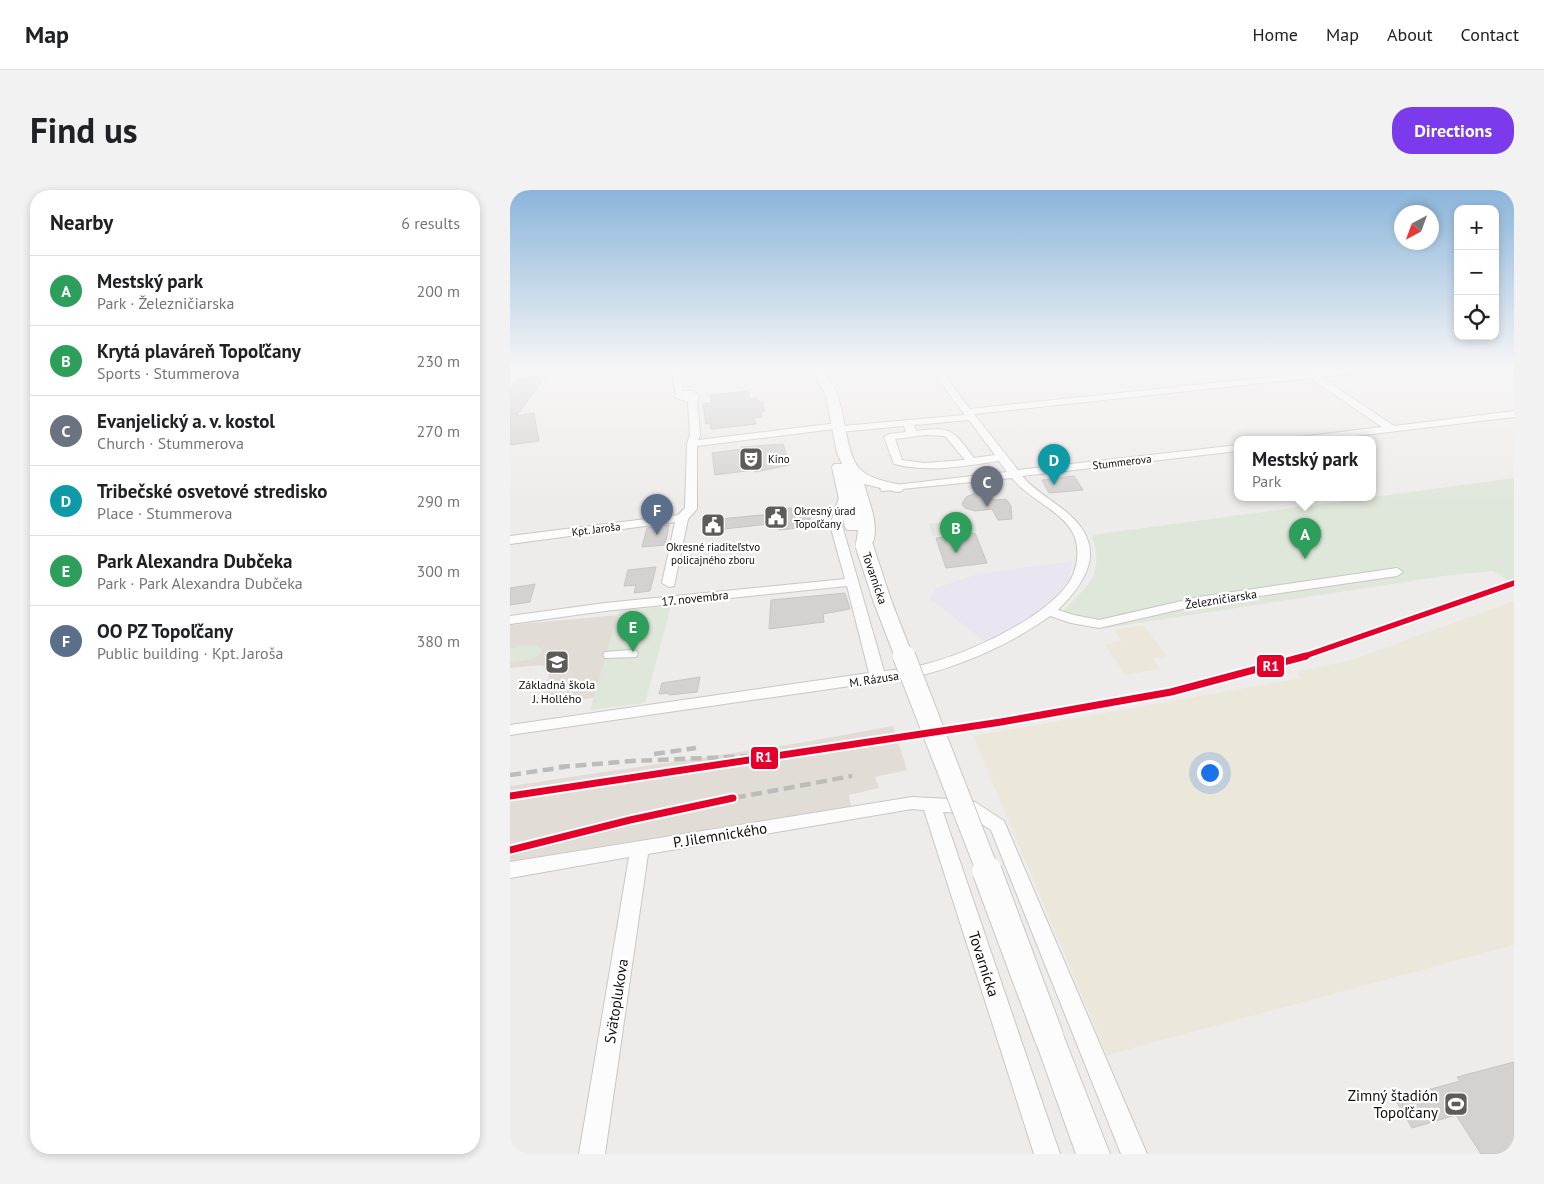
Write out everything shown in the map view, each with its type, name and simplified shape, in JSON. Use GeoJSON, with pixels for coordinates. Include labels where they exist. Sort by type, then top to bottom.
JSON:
{"type":"FeatureCollection","features":[{"type":"Feature","properties":{"kind":"main road"},"geometry":{"type":"LineString","coordinates":[[835,413],[844,454],[854,473],[855,498]]}},
{"type":"Feature","properties":{"kind":"main road"},"geometry":{"type":"LineString","coordinates":[[844,454],[839,467],[855,498]]}},
{"type":"Feature","properties":{"kind":"main road"},"geometry":{"type":"LineString","coordinates":[[854,473],[866,480],[892,489]]}},
{"type":"Feature","properties":{"kind":"main road"},"geometry":{"type":"LineString","coordinates":[[855,498],[870,499],[892,489]]}},
{"type":"Feature","properties":{"kind":"main road","name":"Tovarnícka"},"geometry":{"type":"LineString","coordinates":[[855,498],[867,528],[864,545]]}},
{"type":"Feature","properties":{"kind":"main road","name":"Tovarnícka"},"geometry":{"type":"LineString","coordinates":[[855,498],[854,530],[864,545],[882,600],[974,836],[1093,1154]]}},
{"type":"Feature","properties":{"kind":"street"},"geometry":{"type":"LineString","coordinates":[[686,413],[688,436],[692,441]]}},
{"type":"Feature","properties":{"kind":"street"},"geometry":{"type":"LineString","coordinates":[[667,591],[682,518],[691,509],[692,441],[695,435],[693,413]]}},
{"type":"Feature","properties":{"kind":"street"},"geometry":{"type":"LineString","coordinates":[[692,441],[838,427],[908,423],[978,413]]}},
{"type":"Feature","properties":{"kind":"street"},"geometry":{"type":"LineString","coordinates":[[1368,413],[1392,429]]}},
{"type":"Feature","properties":{"kind":"street","name":"M. Rázusa"},"geometry":{"type":"LineString","coordinates":[[510,730],[924,670],[978,652],[1017,632],[1048,611],[1065,596],[1078,579],[1083,565],[1082,542],[1076,530],[1064,516],[1027,489],[969,414]]}},
{"type":"Feature","properties":{"kind":"street"},"geometry":{"type":"LineString","coordinates":[[1333,436],[1514,414]]}},
{"type":"Feature","properties":{"kind":"street"},"geometry":{"type":"LineString","coordinates":[[908,423],[912,434]]}},
{"type":"Feature","properties":{"kind":"street"},"geometry":{"type":"LineString","coordinates":[[972,461],[950,433],[940,431],[889,437],[898,462],[915,467],[963,464],[1002,457]]}},
{"type":"Feature","properties":{"kind":"street","name":"Stummerova"},"geometry":{"type":"LineString","coordinates":[[892,489],[1234,448]]}},
{"type":"Feature","properties":{"kind":"street"},"geometry":{"type":"LineString","coordinates":[[1027,489],[1033,479],[1049,471]]}},
{"type":"Feature","properties":{"kind":"street"},"geometry":{"type":"LineString","coordinates":[[855,498],[836,525],[876,667],[877,678]]}},
{"type":"Feature","properties":{"kind":"street","name":"Kpt. Jaroša"},"geometry":{"type":"LineString","coordinates":[[510,540],[682,518]]}},
{"type":"Feature","properties":{"kind":"street","name":"Železničiarska"},"geometry":{"type":"LineString","coordinates":[[1048,611],[1071,619],[1099,624],[1199,602],[1397,572]]}},
{"type":"Feature","properties":{"kind":"street","name":"17. novembra"},"geometry":{"type":"LineString","coordinates":[[510,620],[667,591],[851,582]]}},
{"type":"Feature","properties":{"kind":"street"},"geometry":{"type":"LineString","coordinates":[[610,655],[631,654]]}},
{"type":"Feature","properties":{"kind":"street","name":"P. Jilemnického"},"geometry":{"type":"LineString","coordinates":[[510,870],[912,803],[931,804]]}},
{"type":"Feature","properties":{"kind":"street"},"geometry":{"type":"LineString","coordinates":[[931,804],[969,807],[998,826],[1134,1154]]}},
{"type":"Feature","properties":{"kind":"street","name":"Tovarnícka"},"geometry":{"type":"LineString","coordinates":[[931,804],[1047,1154]]}},
{"type":"Feature","properties":{"kind":"street","name":"Svätoplukova"},"geometry":{"type":"LineString","coordinates":[[592,1154],[640,848]]}},
{"type":"Feature","properties":{"kind":"shaded area"},"geometry":{"type":"Polygon","coordinates":[[[1514,478],[1514,579],[1509,581],[1493,571],[1450,575],[1106,628],[1062,612],[1092,578],[1095,570],[1096,549],[1092,535],[1344,501],[1376,501],[1376,497],[1514,478]]]}},
{"type":"Feature","properties":{"kind":"shaded area"},"geometry":{"type":"Polygon","coordinates":[[[973,519],[977,531],[933,536],[929,524],[973,519]]]}},
{"type":"Feature","properties":{"kind":"shaded area"},"geometry":{"type":"Polygon","coordinates":[[[1073,561],[1068,580],[1052,602],[1022,623],[987,643],[929,598],[936,588],[978,574],[1073,561]]]}},
{"type":"Feature","properties":{"kind":"shaded area"},"geometry":{"type":"Polygon","coordinates":[[[1514,601],[1514,945],[1107,1055],[973,736],[1301,678],[1297,672],[1351,660],[1514,601]]]}},
{"type":"Feature","properties":{"kind":"shaded area"},"geometry":{"type":"Polygon","coordinates":[[[671,606],[645,703],[590,710],[619,611],[671,606]]]}},
{"type":"Feature","properties":{"kind":"shaded area","name":"Základná škola J. Hollého"},"geometry":{"type":"Polygon","coordinates":[[[618,615],[594,698],[538,703],[549,676],[548,669],[541,665],[510,668],[510,625],[618,615]]]}},
{"type":"Feature","properties":{"kind":"shaded area"},"geometry":{"type":"Polygon","coordinates":[[[1143,625],[1167,656],[1153,659],[1160,669],[1126,675],[1104,644],[1122,641],[1114,630],[1143,625]]]}},
{"type":"Feature","properties":{"kind":"shaded area"},"geometry":{"type":"Polygon","coordinates":[[[518,646],[537,646],[541,649],[541,654],[529,660],[510,663],[510,649],[518,646]]]}},
{"type":"Feature","properties":{"kind":"shaded area"},"geometry":{"type":"Polygon","coordinates":[[[893,726],[907,770],[875,777],[879,788],[849,795],[851,806],[510,861],[510,786],[799,743],[893,726]]]}},
{"type":"Feature","properties":{"kind":"building"},"geometry":{"type":"Polygon","coordinates":[[[510,413],[518,413],[516,416],[534,413],[539,441],[510,445],[510,413]]]}},
{"type":"Feature","properties":{"kind":"building"},"geometry":{"type":"Polygon","coordinates":[[[704,413],[761,413],[762,417],[754,418],[756,424],[711,429],[710,423],[706,424],[704,413]]]}},
{"type":"Feature","properties":{"kind":"building","name":"Kino"},"geometry":{"type":"Polygon","coordinates":[[[783,444],[790,465],[755,472],[753,470],[715,475],[712,453],[742,449],[741,447],[783,444]]]}},
{"type":"Feature","properties":{"kind":"building"},"geometry":{"type":"Polygon","coordinates":[[[1074,476],[1083,490],[1049,493],[1042,480],[1074,476]]]}},
{"type":"Feature","properties":{"kind":"building"},"geometry":{"type":"Polygon","coordinates":[[[978,492],[979,495],[996,500],[1006,499],[1011,506],[1012,519],[998,520],[992,509],[975,511],[965,508],[962,504],[966,497],[978,492]]]}},
{"type":"Feature","properties":{"kind":"building","name":"Okresný úrad Topoľčany"},"geometry":{"type":"Polygon","coordinates":[[[792,508],[792,512],[809,510],[810,520],[798,521],[798,528],[779,530],[777,523],[707,531],[709,520],[772,514],[772,510],[792,508]]]}},
{"type":"Feature","properties":{"kind":"building"},"geometry":{"type":"Polygon","coordinates":[[[669,525],[665,545],[642,547],[647,528],[669,525]]]}},
{"type":"Feature","properties":{"kind":"building"},"geometry":{"type":"Polygon","coordinates":[[[975,533],[987,563],[946,568],[936,538],[975,533]]]}},
{"type":"Feature","properties":{"kind":"building"},"geometry":{"type":"Polygon","coordinates":[[[656,567],[650,591],[634,593],[636,585],[624,586],[628,570],[656,567]]]}},
{"type":"Feature","properties":{"kind":"building"},"geometry":{"type":"Polygon","coordinates":[[[535,584],[530,602],[510,605],[510,588],[535,584]]]}},
{"type":"Feature","properties":{"kind":"building"},"geometry":{"type":"Polygon","coordinates":[[[845,593],[850,609],[823,614],[824,622],[769,629],[771,600],[845,593]]]}},
{"type":"Feature","properties":{"kind":"building"},"geometry":{"type":"Polygon","coordinates":[[[700,677],[697,692],[669,695],[669,693],[659,694],[662,683],[700,677]]]}},
{"type":"Feature","properties":{"kind":"building","name":"Zimný štadión Topoľčany"},"geometry":{"type":"Polygon","coordinates":[[[1514,1062],[1514,1154],[1481,1154],[1456,1115],[1412,1128],[1395,1099],[1460,1081],[1457,1077],[1514,1062]]]}},
{"type":"Feature","properties":{"kind":"railway"},"geometry":{"type":"LineString","coordinates":[[654,754],[696,748]]}},
{"type":"Feature","properties":{"kind":"railway"},"geometry":{"type":"LineString","coordinates":[[559,767],[632,761],[755,756]]}},
{"type":"Feature","properties":{"kind":"railway"},"geometry":{"type":"LineString","coordinates":[[510,775],[565,767]]}},
{"type":"Feature","properties":{"kind":"railway"},"geometry":{"type":"LineString","coordinates":[[510,850],[701,804],[852,776]]}},
{"type":"Feature","properties":{"kind":"transit line","name":"R1"},"geometry":{"type":"LineString","coordinates":[[510,796],[1001,722],[1171,692],[1314,654],[1514,583]]}},
{"type":"Feature","properties":{"kind":"transit line","name":"R1"},"geometry":{"type":"LineString","coordinates":[[510,850],[630,820],[733,798]]}},
{"type":"Feature","properties":{"kind":"place","name":"Kino"},"geometry":{"type":"Point","coordinates":[751,459]}},
{"type":"Feature","properties":{"kind":"place","name":"Tribečské osvetové stredisko"},"geometry":{"type":"Point","coordinates":[1054,485]}},
{"type":"Feature","properties":{"kind":"place","name":"Evanjelický a. v. kostol"},"geometry":{"type":"Point","coordinates":[987,507]}},
{"type":"Feature","properties":{"kind":"place","name":"Okresný úrad Topoľčany"},"geometry":{"type":"Point","coordinates":[776,517]}},
{"type":"Feature","properties":{"kind":"place","name":"Okresné riaditeľstvo policajného zboru"},"geometry":{"type":"Point","coordinates":[713,525]}},
{"type":"Feature","properties":{"kind":"place","name":"OO PZ Topoľčany"},"geometry":{"type":"Point","coordinates":[657,535]}},
{"type":"Feature","properties":{"kind":"place","name":"Krytá plaváreň Topoľčany"},"geometry":{"type":"Point","coordinates":[956,553]}},
{"type":"Feature","properties":{"kind":"place","name":"Mestský park"},"geometry":{"type":"Point","coordinates":[1305,559]}},
{"type":"Feature","properties":{"kind":"place","name":"Park Alexandra Dubčeka"},"geometry":{"type":"Point","coordinates":[633,652]}},
{"type":"Feature","properties":{"kind":"place","name":"Základná škola J. Hollého"},"geometry":{"type":"Point","coordinates":[557,662]}},
{"type":"Feature","properties":{"kind":"place","name":"Zimný štadión Topoľčany"},"geometry":{"type":"Point","coordinates":[1456,1104]}}]}
